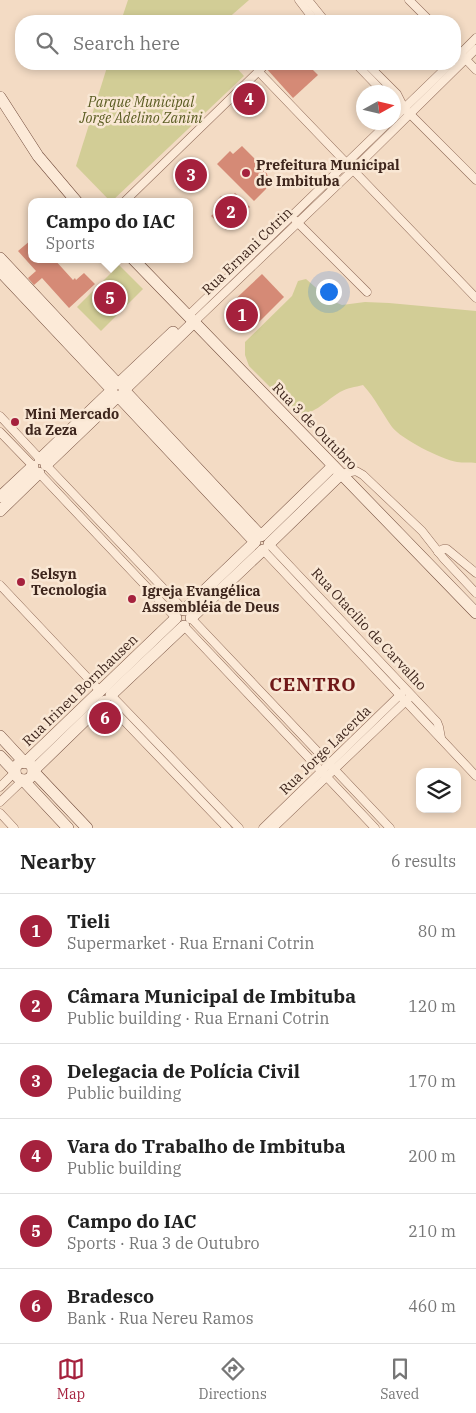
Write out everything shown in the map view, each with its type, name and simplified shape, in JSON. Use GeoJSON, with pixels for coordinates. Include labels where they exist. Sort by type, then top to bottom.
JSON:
{"type":"FeatureCollection","features":[{"type":"Feature","properties":{"kind":"street"},"geometry":{"type":"LineString","coordinates":[[299,0],[311,15]]}},
{"type":"Feature","properties":{"kind":"street"},"geometry":{"type":"LineString","coordinates":[[308,0],[313,15]]}},
{"type":"Feature","properties":{"kind":"street"},"geometry":{"type":"LineString","coordinates":[[410,0],[424,15]]}},
{"type":"Feature","properties":{"kind":"street","name":"Rua Ernani Cotrin"},"geometry":{"type":"LineString","coordinates":[[461,53],[476,38]]}},
{"type":"Feature","properties":{"kind":"street","name":"Rua Ernani Cotrin"},"geometry":{"type":"LineString","coordinates":[[461,54],[476,49]]}},
{"type":"Feature","properties":{"kind":"street"},"geometry":{"type":"LineString","coordinates":[[461,57],[476,70]]}},
{"type":"Feature","properties":{"kind":"street"},"geometry":{"type":"LineString","coordinates":[[362,70],[376,85]]}},
{"type":"Feature","properties":{"kind":"street"},"geometry":{"type":"LineString","coordinates":[[373,70],[397,94],[407,110],[476,180]]}},
{"type":"Feature","properties":{"kind":"street","name":"Rua Ernani Cotrin"},"geometry":{"type":"LineString","coordinates":[[0,511],[7,495],[40,466],[295,220],[353,170],[444,70]]}},
{"type":"Feature","properties":{"kind":"street","name":"Rua Ernani Cotrin"},"geometry":{"type":"LineString","coordinates":[[401,114],[407,110],[445,70]]}},
{"type":"Feature","properties":{"kind":"street"},"geometry":{"type":"LineString","coordinates":[[128,198],[258,72],[476,298]]}},
{"type":"Feature","properties":{"kind":"street"},"geometry":{"type":"LineString","coordinates":[[0,97],[38,156],[74,198]]}},
{"type":"Feature","properties":{"kind":"street"},"geometry":{"type":"LineString","coordinates":[[401,106],[407,110]]}},
{"type":"Feature","properties":{"kind":"street","name":"Rua Ernani Cotrin"},"geometry":{"type":"LineString","coordinates":[[295,220],[381,130]]}},
{"type":"Feature","properties":{"kind":"street"},"geometry":{"type":"LineString","coordinates":[[295,220],[366,292]]}},
{"type":"Feature","properties":{"kind":"street","name":"Rua Otacílio de Carvalho"},"geometry":{"type":"LineString","coordinates":[[0,258],[13,279],[331,617],[405,695],[437,722],[441,738],[476,776]]}},
{"type":"Feature","properties":{"kind":"street","name":"Rua 3 de Outubro"},"geometry":{"type":"LineString","coordinates":[[137,263],[476,613]]}},
{"type":"Feature","properties":{"kind":"street","name":"Rua Otacílio de Carvalho"},"geometry":{"type":"LineString","coordinates":[[0,271],[13,279]]}},
{"type":"Feature","properties":{"kind":"street"},"geometry":{"type":"LineString","coordinates":[[0,416],[40,466],[184,618],[234,663],[390,828]]}},
{"type":"Feature","properties":{"kind":"street"},"geometry":{"type":"LineString","coordinates":[[0,432],[40,466]]}},
{"type":"Feature","properties":{"kind":"street"},"geometry":{"type":"LineString","coordinates":[[337,470],[356,471],[363,475],[422,530],[438,552],[476,593]]}},
{"type":"Feature","properties":{"kind":"street","name":"Rua Irineu Bornhausen"},"geometry":{"type":"LineString","coordinates":[[19,776],[30,778],[29,767],[106,696],[132,668],[337,470]]}},
{"type":"Feature","properties":{"kind":"street"},"geometry":{"type":"LineString","coordinates":[[382,516],[394,503]]}},
{"type":"Feature","properties":{"kind":"street"},"geometry":{"type":"LineString","coordinates":[[438,552],[446,549],[476,573]]}},
{"type":"Feature","properties":{"kind":"street"},"geometry":{"type":"LineString","coordinates":[[0,585],[211,805],[239,828]]}},
{"type":"Feature","properties":{"kind":"street"},"geometry":{"type":"LineString","coordinates":[[184,618],[226,671],[375,828]]}},
{"type":"Feature","properties":{"kind":"street"},"geometry":{"type":"LineString","coordinates":[[226,671],[234,663]]}},
{"type":"Feature","properties":{"kind":"street","name":"Rua Jorge Lacerda"},"geometry":{"type":"LineString","coordinates":[[263,828],[284,813],[405,695]]}},
{"type":"Feature","properties":{"kind":"street"},"geometry":{"type":"LineString","coordinates":[[269,716],[278,709]]}},
{"type":"Feature","properties":{"kind":"street"},"geometry":{"type":"LineString","coordinates":[[0,736],[87,828]]}},
{"type":"Feature","properties":{"kind":"street"},"geometry":{"type":"LineString","coordinates":[[299,748],[307,740]]}},
{"type":"Feature","properties":{"kind":"street"},"geometry":{"type":"LineString","coordinates":[[0,756],[68,828]]}},
{"type":"Feature","properties":{"kind":"street"},"geometry":{"type":"LineString","coordinates":[[0,787],[19,776]]}},
{"type":"Feature","properties":{"kind":"street"},"geometry":{"type":"LineString","coordinates":[[0,802],[19,776]]}},
{"type":"Feature","properties":{"kind":"street"},"geometry":{"type":"LineString","coordinates":[[211,805],[227,828]]}},
{"type":"Feature","properties":{"kind":"street"},"geometry":{"type":"LineString","coordinates":[[362,815],[371,807]]}},
{"type":"Feature","properties":{"kind":"street"},"geometry":{"type":"LineString","coordinates":[[0,813],[14,828]]}},
{"type":"Feature","properties":{"kind":"street","name":"Rua Jorge Lacerda"},"geometry":{"type":"LineString","coordinates":[[273,828],[284,813]]}},
{"type":"Feature","properties":{"kind":"green space"},"geometry":{"type":"Polygon","coordinates":[[[128,0],[249,0],[232,15],[123,15],[128,0]]]}},
{"type":"Feature","properties":{"kind":"green space","name":"Parque Municipal Jorge Adelino Zanini"},"geometry":{"type":"Polygon","coordinates":[[[106,70],[238,70],[244,76],[115,198],[107,198],[76,166],[106,70]]]}},
{"type":"Feature","properties":{"kind":"green space"},"geometry":{"type":"Polygon","coordinates":[[[119,265],[143,289],[101,331],[77,307],[119,265]]]}},
{"type":"Feature","properties":{"kind":"green space"},"geometry":{"type":"Polygon","coordinates":[[[306,279],[330,300],[342,305],[365,302],[389,303],[476,311],[476,463],[459,462],[441,457],[404,437],[392,427],[363,385],[343,391],[315,410],[297,414],[249,366],[245,355],[245,342],[292,296],[298,281],[306,279]]]}},
{"type":"Feature","properties":{"kind":"building"},"geometry":{"type":"Polygon","coordinates":[[[268,70],[313,70],[318,75],[293,98],[268,70]]]}},
{"type":"Feature","properties":{"kind":"building","name":"Prefeitura Municipal de Imbituba"},"geometry":{"type":"Polygon","coordinates":[[[242,146],[264,168],[269,178],[266,189],[254,201],[217,164],[230,151],[233,154],[242,146]]]}},
{"type":"Feature","properties":{"kind":"building"},"geometry":{"type":"Polygon","coordinates":[[[235,193],[250,207],[226,230],[211,216],[220,208],[215,203],[221,196],[227,201],[235,193]]]}},
{"type":"Feature","properties":{"kind":"building"},"geometry":{"type":"Polygon","coordinates":[[[28,243],[28,262],[18,251],[28,243]]]}},
{"type":"Feature","properties":{"kind":"building"},"geometry":{"type":"Polygon","coordinates":[[[29,263],[58,263],[73,280],[75,278],[76,280],[84,273],[95,284],[69,308],[42,278],[34,285],[28,278],[36,271],[29,263]]]}},
{"type":"Feature","properties":{"kind":"building"},"geometry":{"type":"Polygon","coordinates":[[[262,274],[284,297],[251,330],[228,306],[262,274]]]}},
{"type":"Feature","properties":{"kind":"place","name":"Vara do Trabalho de Imbituba"},"geometry":{"type":"Point","coordinates":[249,99]}},
{"type":"Feature","properties":{"kind":"place","name":"Prefeitura Municipal de Imbituba"},"geometry":{"type":"Point","coordinates":[246,173]}},
{"type":"Feature","properties":{"kind":"place","name":"Delegacia de Polícia Civil"},"geometry":{"type":"Point","coordinates":[191,175]}},
{"type":"Feature","properties":{"kind":"place","name":"Câmara Municipal de Imbituba"},"geometry":{"type":"Point","coordinates":[231,212]}},
{"type":"Feature","properties":{"kind":"place","name":"Campo do IAC"},"geometry":{"type":"Point","coordinates":[110,298]}},
{"type":"Feature","properties":{"kind":"place","name":"Tieli"},"geometry":{"type":"Point","coordinates":[242,315]}},
{"type":"Feature","properties":{"kind":"place","name":"Mini Mercado da Zeza"},"geometry":{"type":"Point","coordinates":[15,422]}},
{"type":"Feature","properties":{"kind":"place","name":"Selsyn Tecnologia"},"geometry":{"type":"Point","coordinates":[21,582]}},
{"type":"Feature","properties":{"kind":"place","name":"Igreja Evangélica Assembléia de Deus"},"geometry":{"type":"Point","coordinates":[132,599]}},
{"type":"Feature","properties":{"kind":"place","name":"Bradesco"},"geometry":{"type":"Point","coordinates":[105,718]}},
{"type":"Feature","properties":{"kind":"district","name":"CENTRO"},"geometry":{"type":"Point","coordinates":[313,684]}}]}
